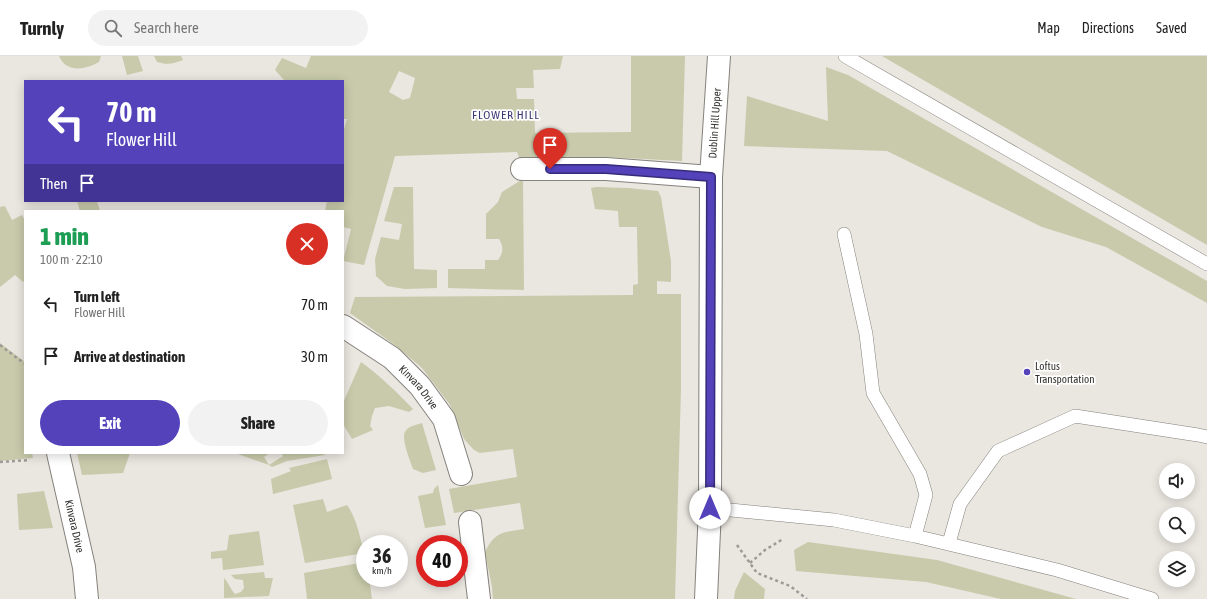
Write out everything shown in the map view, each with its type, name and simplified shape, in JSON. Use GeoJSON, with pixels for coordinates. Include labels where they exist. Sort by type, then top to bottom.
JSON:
{"type":"FeatureCollection","features":[{"type":"Feature","properties":{"kind":"street","name":"Dublin Hill Upper"},"geometry":{"type":"LineString","coordinates":[[706,599],[710,508],[711,177],[719,56]]}},
{"type":"Feature","properties":{"kind":"street"},"geometry":{"type":"LineString","coordinates":[[522,169],[606,169],[711,177]]}},
{"type":"Feature","properties":{"kind":"street","name":"Kinvara Drive"},"geometry":{"type":"LineString","coordinates":[[344,327],[392,358],[420,386],[444,419],[461,474]]}},
{"type":"Feature","properties":{"kind":"street","name":"Kinvara Drive"},"geometry":{"type":"LineString","coordinates":[[58,454],[84,567],[87,599]]}},
{"type":"Feature","properties":{"kind":"street"},"geometry":{"type":"LineString","coordinates":[[470,522],[479,599]]}},
{"type":"Feature","properties":{"kind":"lane"},"geometry":{"type":"LineString","coordinates":[[846,56],[1207,264]]}},
{"type":"Feature","properties":{"kind":"lane"},"geometry":{"type":"LineString","coordinates":[[844,234],[866,334],[873,393],[920,474],[926,495],[915,536]]}},
{"type":"Feature","properties":{"kind":"lane"},"geometry":{"type":"LineString","coordinates":[[948,543],[960,504],[998,451],[1075,416],[1198,435],[1207,438]]}},
{"type":"Feature","properties":{"kind":"lane"},"geometry":{"type":"LineString","coordinates":[[710,508],[834,520],[915,536],[1057,570],[1152,599]]}},
{"type":"Feature","properties":{"kind":"path"},"geometry":{"type":"LineString","coordinates":[[0,345],[24,363]]}},
{"type":"Feature","properties":{"kind":"path"},"geometry":{"type":"LineString","coordinates":[[0,462],[33,459]]}},
{"type":"Feature","properties":{"kind":"path"},"geometry":{"type":"LineString","coordinates":[[750,563],[757,573],[790,586],[807,599]]}},
{"type":"Feature","properties":{"kind":"green space"},"geometry":{"type":"Polygon","coordinates":[[[59,56],[101,56],[99,62],[94,65],[76,68],[66,65],[59,56]]]}},
{"type":"Feature","properties":{"kind":"green space"},"geometry":{"type":"Polygon","coordinates":[[[122,56],[138,56],[143,71],[127,75],[122,56]]]}},
{"type":"Feature","properties":{"kind":"green space"},"geometry":{"type":"Polygon","coordinates":[[[154,56],[181,56],[183,60],[164,64],[157,62],[154,56]]]}},
{"type":"Feature","properties":{"kind":"green space"},"geometry":{"type":"Polygon","coordinates":[[[311,56],[563,56],[560,69],[533,70],[534,88],[516,88],[517,99],[534,99],[535,133],[631,132],[631,56],[685,56],[682,161],[606,157],[520,160],[517,152],[395,156],[364,265],[344,261],[351,229],[344,227],[344,210],[325,210],[327,202],[344,202],[344,130],[347,119],[344,119],[344,80],[284,80],[275,70],[282,58],[306,68],[311,56]],[[399,71],[389,92],[403,100],[410,98],[415,78],[399,71]]]}},
{"type":"Feature","properties":{"kind":"green space"},"geometry":{"type":"Polygon","coordinates":[[[882,56],[1207,56],[1207,245],[882,56]]]}},
{"type":"Feature","properties":{"kind":"green space"},"geometry":{"type":"Polygon","coordinates":[[[826,67],[848,75],[1207,281],[1207,303],[1106,247],[1042,227],[887,151],[744,146],[747,96],[828,121],[826,67]]]}},
{"type":"Feature","properties":{"kind":"green space"},"geometry":{"type":"Polygon","coordinates":[[[523,179],[524,290],[448,288],[448,269],[485,269],[485,260],[498,260],[500,258],[502,247],[499,239],[486,239],[486,214],[498,202],[502,192],[523,179]]]}},
{"type":"Feature","properties":{"kind":"green space"},"geometry":{"type":"Polygon","coordinates":[[[394,187],[413,187],[414,269],[437,270],[437,288],[405,289],[387,286],[376,276],[375,259],[381,237],[399,240],[402,224],[384,221],[394,187]]]}},
{"type":"Feature","properties":{"kind":"green space"},"geometry":{"type":"Polygon","coordinates":[[[596,187],[658,191],[661,197],[671,261],[671,282],[657,281],[657,294],[681,294],[681,389],[675,599],[493,599],[485,552],[493,540],[500,534],[524,529],[520,503],[454,513],[449,489],[517,477],[513,449],[480,453],[474,450],[464,439],[450,405],[422,368],[396,346],[350,313],[355,297],[633,295],[633,285],[638,284],[637,227],[619,227],[618,211],[595,209],[591,188],[596,187]]]}},
{"type":"Feature","properties":{"kind":"green space"},"geometry":{"type":"Polygon","coordinates":[[[77,202],[97,202],[100,210],[80,210],[77,202]]]}},
{"type":"Feature","properties":{"kind":"green space"},"geometry":{"type":"Polygon","coordinates":[[[5,206],[12,220],[22,215],[24,219],[24,281],[23,282],[15,275],[0,287],[0,207],[5,206]]]}},
{"type":"Feature","properties":{"kind":"green space"},"geometry":{"type":"Polygon","coordinates":[[[0,343],[24,361],[24,454],[32,454],[33,458],[0,461],[0,343]]]}},
{"type":"Feature","properties":{"kind":"green space"},"geometry":{"type":"Polygon","coordinates":[[[361,362],[388,384],[413,409],[409,412],[389,406],[375,408],[370,426],[373,430],[352,439],[344,426],[344,401],[361,362]]]}},
{"type":"Feature","properties":{"kind":"green space"},"geometry":{"type":"Polygon","coordinates":[[[422,423],[436,470],[423,473],[413,469],[406,450],[404,439],[405,432],[408,428],[422,423]]]}},
{"type":"Feature","properties":{"kind":"green space"},"geometry":{"type":"Polygon","coordinates":[[[77,454],[130,454],[123,473],[82,475],[77,454]]]}},
{"type":"Feature","properties":{"kind":"green space"},"geometry":{"type":"Polygon","coordinates":[[[238,454],[268,454],[264,457],[269,465],[238,454]]]}},
{"type":"Feature","properties":{"kind":"green space"},"geometry":{"type":"Polygon","coordinates":[[[282,454],[325,455],[287,461],[272,467],[269,465],[283,456],[282,454]]]}},
{"type":"Feature","properties":{"kind":"green space"},"geometry":{"type":"Polygon","coordinates":[[[327,459],[332,479],[273,494],[271,479],[291,471],[289,468],[327,459]]]}},
{"type":"Feature","properties":{"kind":"green space"},"geometry":{"type":"Polygon","coordinates":[[[438,485],[446,525],[425,528],[418,496],[433,493],[434,489],[438,485]]]}},
{"type":"Feature","properties":{"kind":"green space"},"geometry":{"type":"Polygon","coordinates":[[[44,491],[53,528],[19,530],[17,494],[44,491]]]}},
{"type":"Feature","properties":{"kind":"green space"},"geometry":{"type":"Polygon","coordinates":[[[323,499],[327,512],[347,505],[356,522],[360,535],[356,535],[356,554],[305,563],[293,505],[323,499]]]}},
{"type":"Feature","properties":{"kind":"green space"},"geometry":{"type":"Polygon","coordinates":[[[259,531],[264,565],[223,570],[222,558],[211,559],[211,552],[227,550],[229,535],[259,531]]]}},
{"type":"Feature","properties":{"kind":"green space"},"geometry":{"type":"Polygon","coordinates":[[[808,542],[937,560],[1076,599],[1001,599],[926,582],[796,571],[794,550],[808,542]]]}},
{"type":"Feature","properties":{"kind":"green space"},"geometry":{"type":"Polygon","coordinates":[[[356,564],[356,587],[370,587],[372,599],[307,599],[304,573],[356,564]]]}},
{"type":"Feature","properties":{"kind":"green space"},"geometry":{"type":"Polygon","coordinates":[[[264,572],[265,578],[273,578],[269,596],[224,598],[224,578],[235,594],[241,592],[244,588],[243,580],[235,579],[231,575],[264,572]]]}},
{"type":"Feature","properties":{"kind":"green space"},"geometry":{"type":"Polygon","coordinates":[[[744,572],[765,589],[764,599],[734,599],[735,591],[744,572]]]}},
{"type":"Feature","properties":{"kind":"place","name":"Loftus Transportation"},"geometry":{"type":"Point","coordinates":[1027,372]}},
{"type":"Feature","properties":{"kind":"district","name":"FLOWER HILL"},"geometry":{"type":"Point","coordinates":[506,115]}},
{"type":"Feature","properties":{"kind":"route"},"geometry":{"type":"LineString","coordinates":[[550,169],[606,169],[690,174],[711,177],[710,508]]}}]}
